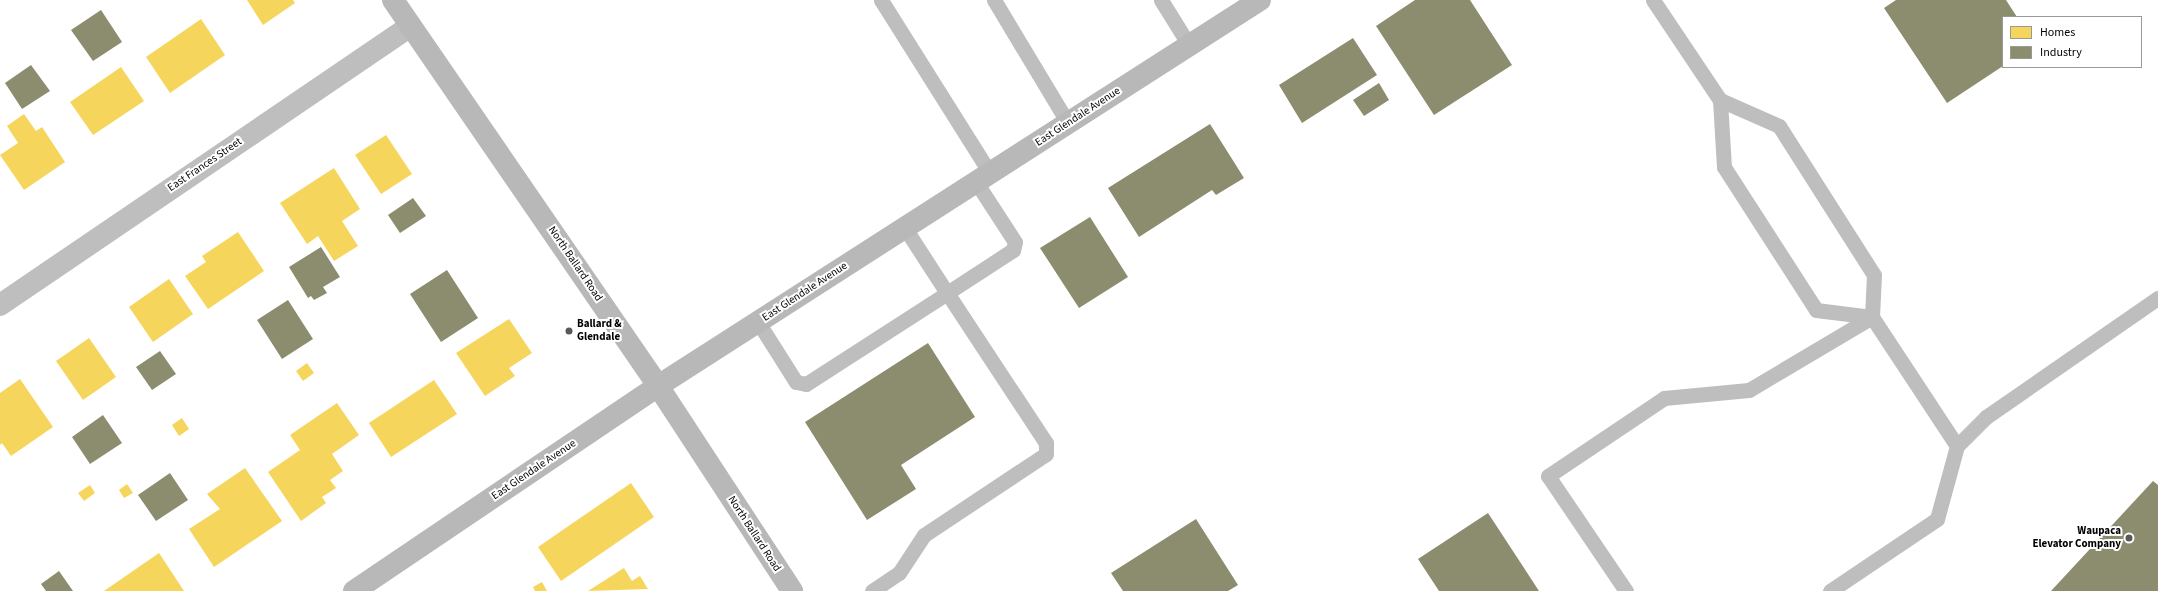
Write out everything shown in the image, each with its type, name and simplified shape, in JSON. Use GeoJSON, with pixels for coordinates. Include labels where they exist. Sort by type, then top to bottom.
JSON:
{"type":"FeatureCollection","features":[{"type":"Feature","properties":{"kind":"street","name":"North Ballard Road"},"geometry":{"type":"LineString","coordinates":[[392,0],[658,386],[792,591]]}},
{"type":"Feature","properties":{"kind":"street","name":"East Glendale Avenue"},"geometry":{"type":"LineString","coordinates":[[354,591],[658,386],[1260,0]]}},
{"type":"Feature","properties":{"kind":"street","name":"East Frances Street"},"geometry":{"type":"LineString","coordinates":[[0,305],[410,26]]}},
{"type":"Feature","properties":{"kind":"lane"},"geometry":{"type":"LineString","coordinates":[[758,322],[796,382],[806,384],[1013,250],[1015,242],[983,178],[881,0]]}},
{"type":"Feature","properties":{"kind":"lane"},"geometry":{"type":"LineString","coordinates":[[994,0],[1068,123]]}},
{"type":"Feature","properties":{"kind":"lane"},"geometry":{"type":"LineString","coordinates":[[1161,0],[1189,45]]}},
{"type":"Feature","properties":{"kind":"lane"},"geometry":{"type":"LineString","coordinates":[[1654,0],[1720,100],[1724,167],[1816,310],[1872,317]]}},
{"type":"Feature","properties":{"kind":"lane"},"geometry":{"type":"LineString","coordinates":[[1720,100],[1779,126],[1874,275],[1872,317],[1957,446]]}},
{"type":"Feature","properties":{"kind":"lane"},"geometry":{"type":"LineString","coordinates":[[872,591],[899,573],[924,535],[1046,454],[1046,444],[905,228]]}},
{"type":"Feature","properties":{"kind":"lane"},"geometry":{"type":"LineString","coordinates":[[1830,591],[1937,519],[1957,446],[1986,416],[2158,298]]}},
{"type":"Feature","properties":{"kind":"lane"},"geometry":{"type":"LineString","coordinates":[[1626,591],[1548,476],[1664,398],[1749,390],[1872,317]]}},
{"type":"Feature","properties":{"kind":"building: Homes"},"geometry":{"type":"Polygon","coordinates":[[[247,0],[293,0],[295,3],[263,25],[247,0]]]}},
{"type":"Feature","properties":{"kind":"building: Homes"},"geometry":{"type":"Polygon","coordinates":[[[201,19],[225,55],[170,93],[146,57],[201,19]]]}},
{"type":"Feature","properties":{"kind":"building: Homes"},"geometry":{"type":"Polygon","coordinates":[[[121,67],[144,101],[93,135],[70,102],[121,67]]]}},
{"type":"Feature","properties":{"kind":"building: Homes"},"geometry":{"type":"Polygon","coordinates":[[[24,114],[36,131],[42,127],[65,162],[24,190],[0,155],[18,143],[7,126],[24,114]]]}},
{"type":"Feature","properties":{"kind":"building: Homes"},"geometry":{"type":"Polygon","coordinates":[[[386,135],[412,174],[381,194],[355,155],[386,135]]]}},
{"type":"Feature","properties":{"kind":"building: Homes"},"geometry":{"type":"Polygon","coordinates":[[[334,168],[360,209],[342,221],[358,246],[334,261],[318,236],[307,244],[280,203],[334,168]]]}},
{"type":"Feature","properties":{"kind":"building: Homes"},"geometry":{"type":"Polygon","coordinates":[[[238,232],[264,271],[208,309],[185,276],[206,262],[202,256],[238,232]]]}},
{"type":"Feature","properties":{"kind":"building: Homes"},"geometry":{"type":"Polygon","coordinates":[[[169,279],[193,314],[153,342],[129,307],[169,279]]]}},
{"type":"Feature","properties":{"kind":"building: Homes"},"geometry":{"type":"Polygon","coordinates":[[[509,319],[532,353],[509,368],[515,376],[485,396],[456,353],[509,319]]]}},
{"type":"Feature","properties":{"kind":"building: Homes"},"geometry":{"type":"Polygon","coordinates":[[[89,338],[116,377],[83,400],[56,361],[89,338]]]}},
{"type":"Feature","properties":{"kind":"building: Homes"},"geometry":{"type":"Polygon","coordinates":[[[307,363],[314,373],[303,381],[296,371],[307,363]]]}},
{"type":"Feature","properties":{"kind":"building: Homes"},"geometry":{"type":"Polygon","coordinates":[[[20,379],[53,427],[11,456],[2,443],[0,445],[0,393],[20,379]]]}},
{"type":"Feature","properties":{"kind":"building: Homes"},"geometry":{"type":"Polygon","coordinates":[[[434,380],[457,414],[391,457],[369,423],[434,380]]]}},
{"type":"Feature","properties":{"kind":"building: Homes"},"geometry":{"type":"Polygon","coordinates":[[[337,403],[359,435],[332,454],[343,471],[330,480],[336,488],[322,497],[326,503],[301,521],[268,472],[300,450],[290,435],[337,403]]]}},
{"type":"Feature","properties":{"kind":"building: Homes"},"geometry":{"type":"Polygon","coordinates":[[[182,418],[189,429],[179,436],[172,425],[182,418]]]}},
{"type":"Feature","properties":{"kind":"building: Homes"},"geometry":{"type":"Polygon","coordinates":[[[245,468],[282,521],[214,567],[189,529],[220,509],[207,494],[245,468]]]}},
{"type":"Feature","properties":{"kind":"building: Homes"},"geometry":{"type":"Polygon","coordinates":[[[631,483],[654,517],[561,581],[538,547],[631,483]]]}},
{"type":"Feature","properties":{"kind":"building: Homes"},"geometry":{"type":"Polygon","coordinates":[[[127,484],[133,493],[124,498],[119,490],[127,484]]]}},
{"type":"Feature","properties":{"kind":"building: Homes"},"geometry":{"type":"Polygon","coordinates":[[[90,485],[95,493],[84,501],[78,493],[90,485]]]}},
{"type":"Feature","properties":{"kind":"building: Homes"},"geometry":{"type":"Polygon","coordinates":[[[159,553],[184,591],[104,591],[159,553]]]}},
{"type":"Feature","properties":{"kind":"building: Homes"},"geometry":{"type":"Polygon","coordinates":[[[624,568],[632,581],[640,576],[648,589],[588,591],[624,568]]]}},
{"type":"Feature","properties":{"kind":"building: Homes"},"geometry":{"type":"Polygon","coordinates":[[[542,582],[547,591],[535,591],[533,587],[542,582]]]}},
{"type":"Feature","properties":{"kind":"building: Industry"},"geometry":{"type":"Polygon","coordinates":[[[1415,0],[1470,0],[1512,65],[1434,115],[1376,26],[1415,0]]]}},
{"type":"Feature","properties":{"kind":"building: Industry"},"geometry":{"type":"Polygon","coordinates":[[[1896,0],[2006,0],[2016,16],[2002,16],[2002,67],[1947,103],[1884,8],[1896,0]]]}},
{"type":"Feature","properties":{"kind":"building: Industry"},"geometry":{"type":"Polygon","coordinates":[[[101,10],[122,42],[93,61],[71,30],[101,10]]]}},
{"type":"Feature","properties":{"kind":"building: Industry"},"geometry":{"type":"Polygon","coordinates":[[[1353,38],[1377,75],[1302,123],[1279,85],[1353,38]]]}},
{"type":"Feature","properties":{"kind":"building: Industry"},"geometry":{"type":"Polygon","coordinates":[[[31,65],[50,91],[22,109],[5,83],[31,65]]]}},
{"type":"Feature","properties":{"kind":"building: Industry"},"geometry":{"type":"Polygon","coordinates":[[[1379,83],[1389,100],[1364,116],[1353,100],[1379,83]]]}},
{"type":"Feature","properties":{"kind":"building: Industry"},"geometry":{"type":"Polygon","coordinates":[[[1210,124],[1244,178],[1216,195],[1212,190],[1139,237],[1108,188],[1210,124]]]}},
{"type":"Feature","properties":{"kind":"building: Industry"},"geometry":{"type":"Polygon","coordinates":[[[413,198],[426,216],[400,233],[388,215],[413,198]]]}},
{"type":"Feature","properties":{"kind":"building: Industry"},"geometry":{"type":"Polygon","coordinates":[[[1090,217],[1128,277],[1079,308],[1040,248],[1090,217]]]}},
{"type":"Feature","properties":{"kind":"building: Industry"},"geometry":{"type":"Polygon","coordinates":[[[321,247],[340,277],[323,287],[327,293],[314,300],[311,296],[308,298],[289,267],[321,247]]]}},
{"type":"Feature","properties":{"kind":"building: Industry"},"geometry":{"type":"Polygon","coordinates":[[[447,270],[478,318],[441,342],[410,294],[447,270]]]}},
{"type":"Feature","properties":{"kind":"building: Industry"},"geometry":{"type":"Polygon","coordinates":[[[288,300],[313,339],[282,359],[257,320],[288,300]]]}},
{"type":"Feature","properties":{"kind":"building: Industry"},"geometry":{"type":"Polygon","coordinates":[[[928,343],[975,417],[901,465],[916,489],[867,520],[805,422],[928,343]]]}},
{"type":"Feature","properties":{"kind":"building: Industry"},"geometry":{"type":"Polygon","coordinates":[[[160,351],[176,374],[152,390],[136,367],[160,351]]]}},
{"type":"Feature","properties":{"kind":"building: Industry"},"geometry":{"type":"Polygon","coordinates":[[[103,415],[122,443],[90,464],[72,437],[103,415]]]}},
{"type":"Feature","properties":{"kind":"building: Industry"},"geometry":{"type":"Polygon","coordinates":[[[170,473],[188,500],[156,521],[138,495],[170,473]]]}},
{"type":"Feature","properties":{"kind":"building: Industry","name":"Waupaca Elevator Company"},"geometry":{"type":"Polygon","coordinates":[[[2153,481],[2158,485],[2158,591],[2051,591],[2153,481]]]}},
{"type":"Feature","properties":{"kind":"building: Industry"},"geometry":{"type":"Polygon","coordinates":[[[1488,513],[1539,591],[1439,591],[1418,559],[1488,513]]]}},
{"type":"Feature","properties":{"kind":"building: Industry"},"geometry":{"type":"Polygon","coordinates":[[[1196,519],[1238,585],[1228,591],[1123,591],[1111,573],[1196,519]]]}},
{"type":"Feature","properties":{"kind":"building: Industry"},"geometry":{"type":"Polygon","coordinates":[[[59,571],[73,591],[46,591],[41,584],[59,571]]]}},
{"type":"Feature","properties":{"kind":"place","name":"Ballard & Glendale"},"geometry":{"type":"Point","coordinates":[569,331]}},
{"type":"Feature","properties":{"kind":"place","name":"Waupaca Elevator Company"},"geometry":{"type":"Point","coordinates":[2129,538]}}]}
